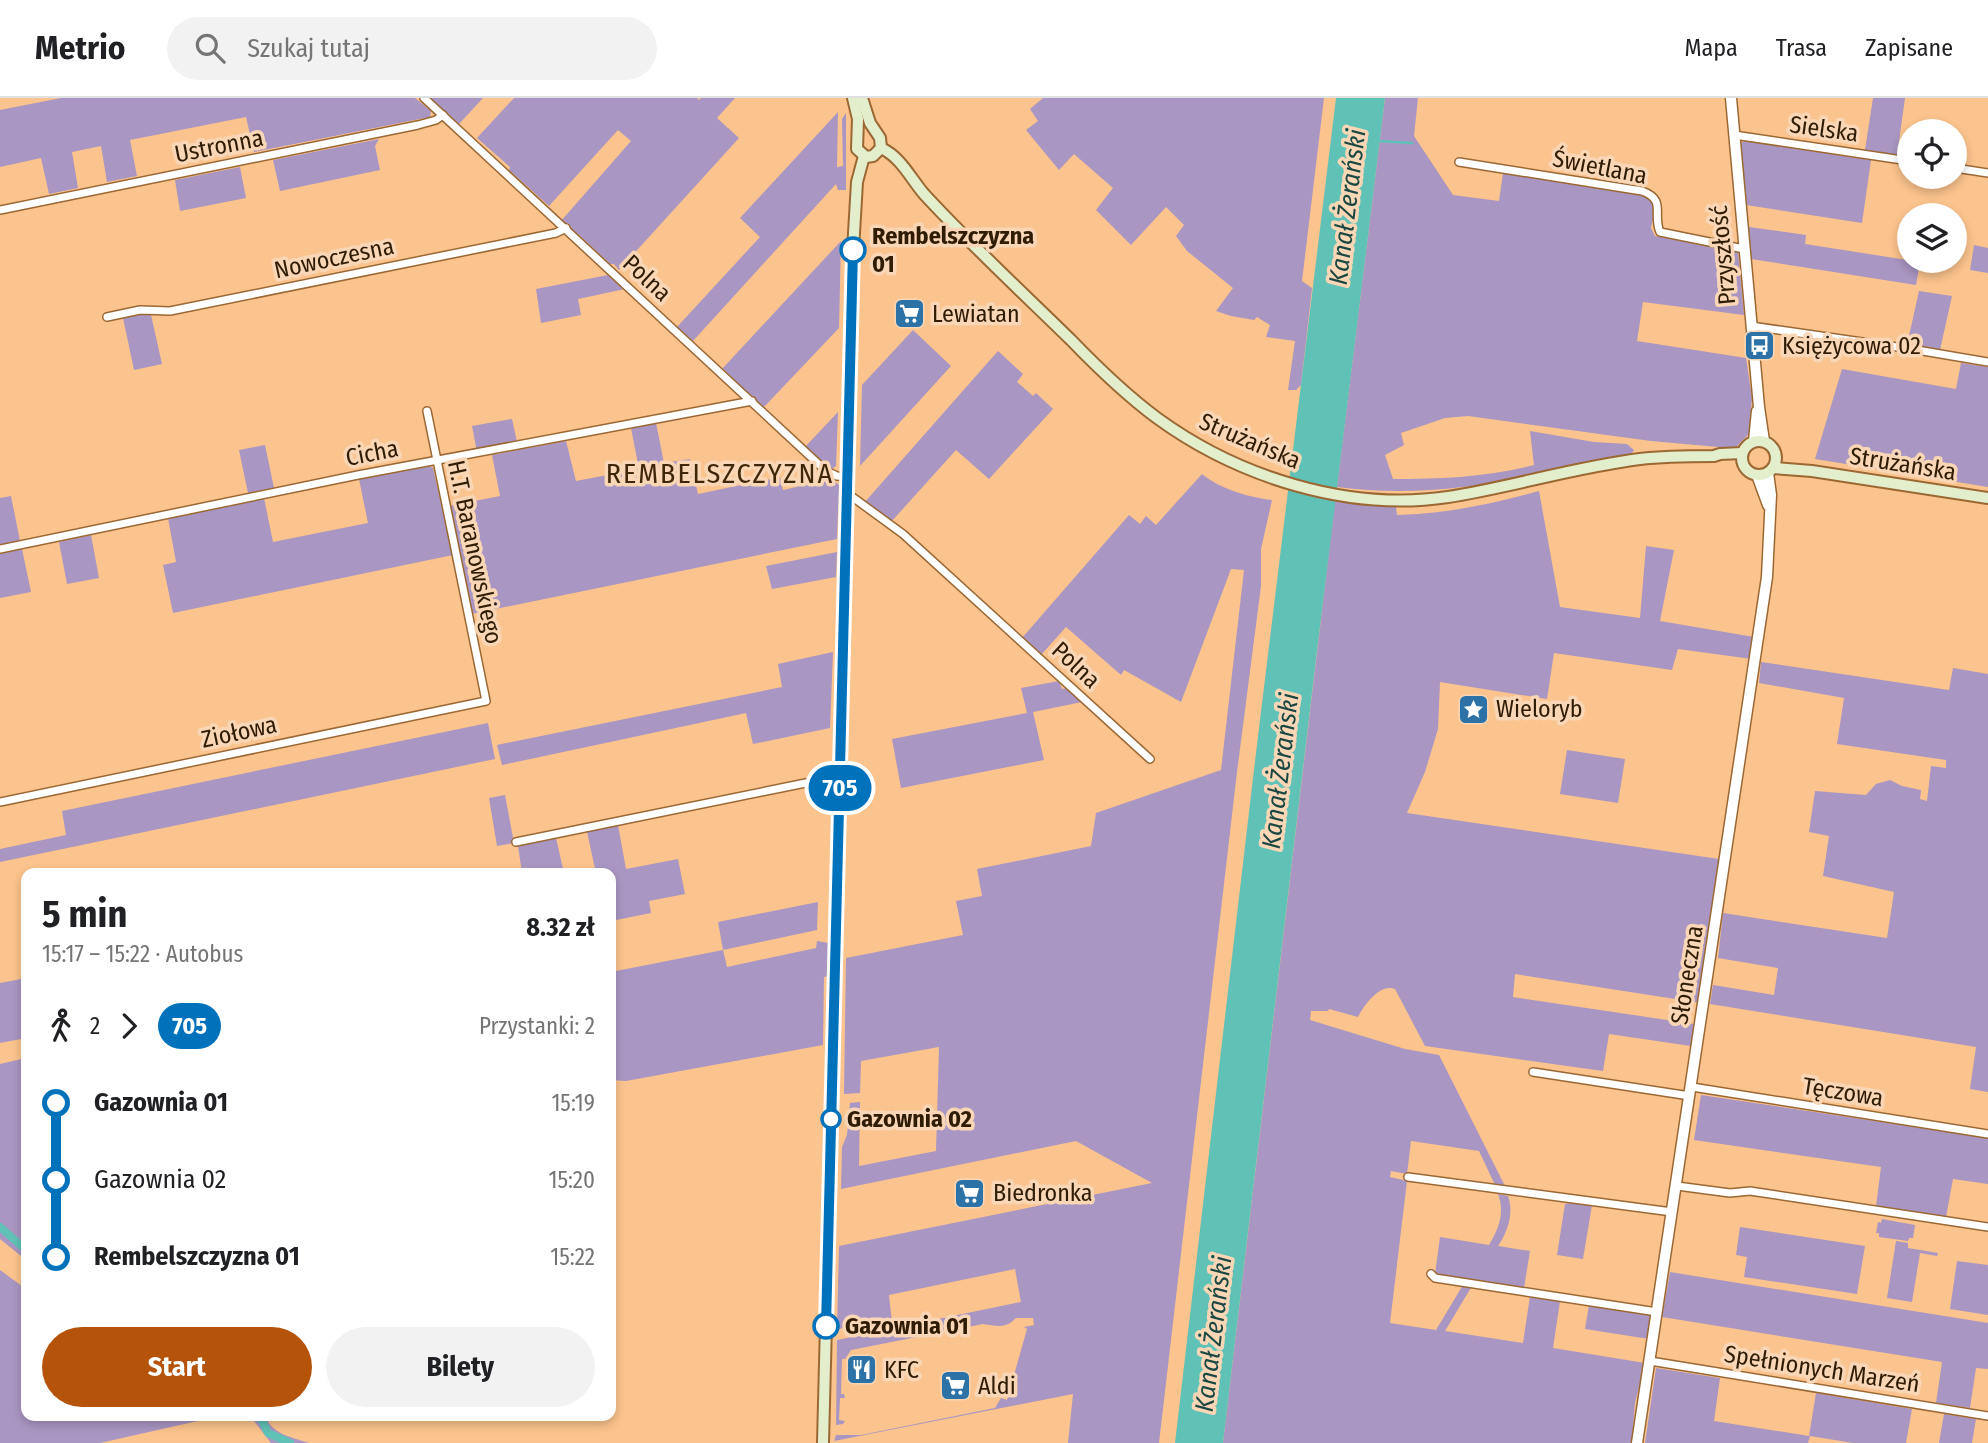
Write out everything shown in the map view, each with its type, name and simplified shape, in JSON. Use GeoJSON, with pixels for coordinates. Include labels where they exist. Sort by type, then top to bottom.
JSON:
{"type":"FeatureCollection","features":[{"type":"Feature","properties":{"kind":"main road"},"geometry":{"type":"LineString","coordinates":[[853,98],[859,136],[857,149],[864,156],[873,156],[881,148],[880,138],[865,112],[862,98]]}},
{"type":"Feature","properties":{"kind":"main road"},"geometry":{"type":"LineString","coordinates":[[859,136],[866,132],[876,133]]}},
{"type":"Feature","properties":{"kind":"main road","name":"Strużańska"},"geometry":{"type":"LineString","coordinates":[[881,148],[893,156],[925,194],[1023,293],[1139,404],[1208,451],[1269,477],[1350,496],[1408,499],[1444,497],[1506,487],[1631,460],[1677,456],[1714,457],[1720,460],[1742,458]]}},
{"type":"Feature","properties":{"kind":"main road"},"geometry":{"type":"LineString","coordinates":[[823,1443],[855,211],[858,175],[864,156]]}},
{"type":"Feature","properties":{"kind":"main road"},"geometry":{"type":"LineString","coordinates":[[1759,441],[1773,447],[1776,457],[1766,472],[1748,471],[1742,458],[1759,441]]}},
{"type":"Feature","properties":{"kind":"main road","name":"Strużańska"},"geometry":{"type":"LineString","coordinates":[[1776,457],[1812,471]]}},
{"type":"Feature","properties":{"kind":"main road","name":"Strużańska"},"geometry":{"type":"LineString","coordinates":[[1766,472],[1812,471],[1988,498]]}},
{"type":"Feature","properties":{"kind":"street","name":"Polna"},"geometry":{"type":"LineString","coordinates":[[424,98],[826,471],[847,477]]}},
{"type":"Feature","properties":{"kind":"street","name":"Przyszłość"},"geometry":{"type":"LineString","coordinates":[[1731,98],[1759,407],[1759,441]]}},
{"type":"Feature","properties":{"kind":"street","name":"Ustronna"},"geometry":{"type":"LineString","coordinates":[[0,210],[418,125],[443,115]]}},
{"type":"Feature","properties":{"kind":"street","name":"Sielska"},"geometry":{"type":"LineString","coordinates":[[1734,135],[1897,160]]}},
{"type":"Feature","properties":{"kind":"street","name":"Świetlana"},"geometry":{"type":"LineString","coordinates":[[1459,162],[1642,191],[1652,195],[1657,201],[1658,228],[1664,234],[1744,249]]}},
{"type":"Feature","properties":{"kind":"street"},"geometry":{"type":"LineString","coordinates":[[1967,170],[1988,173]]}},
{"type":"Feature","properties":{"kind":"street","name":"Nowoczesna"},"geometry":{"type":"LineString","coordinates":[[107,317],[140,310],[170,311],[542,236],[566,228]]}},
{"type":"Feature","properties":{"kind":"street"},"geometry":{"type":"LineString","coordinates":[[1751,326],[1988,362]]}},
{"type":"Feature","properties":{"kind":"street","name":"Cicha"},"geometry":{"type":"LineString","coordinates":[[0,549],[436,461],[752,401]]}},
{"type":"Feature","properties":{"kind":"street","name":"H.T. Baranowskiego"},"geometry":{"type":"LineString","coordinates":[[426,411],[486,701]]}},
{"type":"Feature","properties":{"kind":"street","name":"Słoneczna"},"geometry":{"type":"LineString","coordinates":[[1637,1443],[1768,577],[1769,513],[1766,472]]}},
{"type":"Feature","properties":{"kind":"street","name":"Polna"},"geometry":{"type":"LineString","coordinates":[[847,493],[916,545],[1150,759]]}},
{"type":"Feature","properties":{"kind":"street","name":"Ziołowa"},"geometry":{"type":"LineString","coordinates":[[0,802],[486,701]]}},
{"type":"Feature","properties":{"kind":"street"},"geometry":{"type":"LineString","coordinates":[[516,842],[840,776]]}},
{"type":"Feature","properties":{"kind":"street","name":"Tęczowa"},"geometry":{"type":"LineString","coordinates":[[1533,1072],[1691,1091],[1988,1135]]}},
{"type":"Feature","properties":{"kind":"street"},"geometry":{"type":"LineString","coordinates":[[1408,1177],[1672,1212]]}},
{"type":"Feature","properties":{"kind":"street"},"geometry":{"type":"LineString","coordinates":[[1677,1186],[1730,1193],[1750,1191],[1988,1227]]}},
{"type":"Feature","properties":{"kind":"street"},"geometry":{"type":"LineString","coordinates":[[1432,1274],[1435,1278],[1657,1312]]}},
{"type":"Feature","properties":{"kind":"street","name":"Spełnionych Marzeń"},"geometry":{"type":"LineString","coordinates":[[1650,1361],[1988,1416]]}},
{"type":"Feature","properties":{"kind":"shaded area"},"geometry":{"type":"Polygon","coordinates":[[[61,98],[415,98],[431,111],[430,117],[254,152],[246,117],[130,140],[137,176],[107,182],[101,146],[72,152],[78,188],[49,194],[41,158],[0,167],[0,110],[61,98]]]}},
{"type":"Feature","properties":{"kind":"shaded area"},"geometry":{"type":"Polygon","coordinates":[[[430,98],[483,98],[459,124],[430,98]]]}},
{"type":"Feature","properties":{"kind":"shaded area"},"geometry":{"type":"Polygon","coordinates":[[[514,98],[735,98],[717,118],[739,138],[619,270],[561,221],[631,141],[618,130],[549,206],[477,138],[514,98]]]}},
{"type":"Feature","properties":{"kind":"shaded area"},"geometry":{"type":"Polygon","coordinates":[[[1043,98],[1324,98],[1302,281],[1312,288],[1301,385],[1296,390],[1288,390],[1295,341],[1266,337],[1270,325],[1257,317],[1254,320],[1216,311],[1233,288],[1187,251],[1176,236],[1184,225],[1166,207],[1131,245],[1096,210],[1113,188],[1074,154],[1059,170],[1026,130],[1038,121],[1030,109],[1043,98]]]}},
{"type":"Feature","properties":{"kind":"shaded area"},"geometry":{"type":"Polygon","coordinates":[[[1385,98],[1418,98],[1414,136],[1453,195],[1499,201],[1503,173],[1642,194],[1653,204],[1651,228],[1655,236],[1738,251],[1744,315],[1643,302],[1637,341],[1746,358],[1752,398],[1749,434],[1736,447],[1730,448],[1651,441],[1468,416],[1445,418],[1401,433],[1404,445],[1385,455],[1393,479],[1464,477],[1534,465],[1530,431],[1594,442],[1627,444],[1634,450],[1631,455],[1521,478],[1449,489],[1375,491],[1337,487],[1385,98]]]}},
{"type":"Feature","properties":{"kind":"shaded area"},"geometry":{"type":"Polygon","coordinates":[[[1873,98],[1905,98],[1902,119],[1897,119],[1897,156],[1865,150],[1873,98]]]}},
{"type":"Feature","properties":{"kind":"shaded area"},"geometry":{"type":"Polygon","coordinates":[[[838,112],[837,167],[843,166],[842,119],[846,113],[846,190],[838,190],[836,184],[693,341],[677,327],[760,237],[740,218],[838,112]]]}},
{"type":"Feature","properties":{"kind":"shaded area"},"geometry":{"type":"Polygon","coordinates":[[[379,139],[375,146],[380,170],[280,191],[273,160],[379,139]]]}},
{"type":"Feature","properties":{"kind":"shaded area"},"geometry":{"type":"Polygon","coordinates":[[[1745,141],[1871,160],[1862,223],[1746,205],[1740,143],[1745,141]]]}},
{"type":"Feature","properties":{"kind":"shaded area"},"geometry":{"type":"Polygon","coordinates":[[[240,167],[246,198],[180,211],[175,180],[240,167]]]}},
{"type":"Feature","properties":{"kind":"shaded area"},"geometry":{"type":"Polygon","coordinates":[[[1749,227],[1806,235],[1805,244],[1897,258],[1897,273],[1918,273],[1916,285],[1751,259],[1749,227]]]}},
{"type":"Feature","properties":{"kind":"shaded area"},"geometry":{"type":"Polygon","coordinates":[[[841,241],[839,328],[764,407],[722,369],[841,241]]]}},
{"type":"Feature","properties":{"kind":"shaded area"},"geometry":{"type":"Polygon","coordinates":[[[1974,245],[1988,248],[1988,273],[1970,270],[1974,245]]]}},
{"type":"Feature","properties":{"kind":"shaded area"},"geometry":{"type":"Polygon","coordinates":[[[608,275],[625,289],[578,299],[581,315],[541,323],[536,289],[608,275]]]}},
{"type":"Feature","properties":{"kind":"shaded area"},"geometry":{"type":"Polygon","coordinates":[[[1919,291],[1952,296],[1940,350],[1907,345],[1919,291]]]}},
{"type":"Feature","properties":{"kind":"shaded area"},"geometry":{"type":"Polygon","coordinates":[[[151,315],[162,364],[134,370],[123,318],[151,315]]]}},
{"type":"Feature","properties":{"kind":"shaded area"},"geometry":{"type":"Polygon","coordinates":[[[913,330],[951,366],[860,466],[862,385],[913,330]]]}},
{"type":"Feature","properties":{"kind":"shaded area"},"geometry":{"type":"Polygon","coordinates":[[[998,351],[1023,374],[1017,382],[1033,396],[1036,393],[1053,409],[989,479],[956,450],[891,522],[864,503],[998,351]]]}},
{"type":"Feature","properties":{"kind":"shaded area"},"geometry":{"type":"Polygon","coordinates":[[[1961,363],[1988,367],[1988,487],[1815,459],[1842,369],[1956,389],[1961,363]]]}},
{"type":"Feature","properties":{"kind":"shaded area"},"geometry":{"type":"Polygon","coordinates":[[[838,412],[836,466],[829,471],[805,447],[838,412]]]}},
{"type":"Feature","properties":{"kind":"shaded area"},"geometry":{"type":"Polygon","coordinates":[[[512,419],[517,442],[477,452],[472,426],[512,419]]]}},
{"type":"Feature","properties":{"kind":"shaded area"},"geometry":{"type":"Polygon","coordinates":[[[656,423],[664,463],[690,459],[698,494],[780,477],[783,490],[832,479],[839,485],[837,539],[471,614],[449,506],[500,496],[492,455],[566,441],[576,481],[639,469],[631,428],[656,423]]]}},
{"type":"Feature","properties":{"kind":"shaded area"},"geometry":{"type":"Polygon","coordinates":[[[265,445],[274,488],[248,493],[239,450],[265,445]]]}},
{"type":"Feature","properties":{"kind":"shaded area"},"geometry":{"type":"Polygon","coordinates":[[[428,465],[433,468],[453,555],[173,613],[163,565],[176,562],[168,518],[264,498],[273,542],[368,523],[359,479],[428,465]]]}},
{"type":"Feature","properties":{"kind":"shaded area"},"geometry":{"type":"Polygon","coordinates":[[[1202,474],[1235,492],[1272,500],[1261,549],[1261,586],[1159,1443],[1068,1443],[1073,1394],[834,1441],[836,1435],[861,1435],[995,1408],[1001,1398],[1007,1400],[1027,1329],[1024,1327],[1034,1325],[1033,1318],[1016,1318],[1005,1325],[983,1324],[851,1350],[845,1359],[842,1359],[841,1394],[844,1394],[845,1398],[840,1398],[839,1420],[845,1421],[836,1425],[837,1340],[1021,1302],[1015,1269],[889,1295],[892,1323],[837,1329],[839,1246],[1152,1183],[1076,1141],[841,1189],[842,1147],[847,1135],[850,1103],[860,1102],[859,1166],[936,1151],[939,1047],[861,1061],[860,1093],[844,1094],[846,958],[963,935],[956,901],[982,896],[977,869],[1091,846],[1096,813],[1221,770],[1244,570],[1231,569],[1181,702],[1124,670],[1121,675],[1066,627],[1041,655],[1022,638],[1129,515],[1140,524],[1146,516],[1156,525],[1202,474]]]}},
{"type":"Feature","properties":{"kind":"shaded area"},"geometry":{"type":"Polygon","coordinates":[[[1539,491],[1560,607],[1640,618],[1646,546],[1674,550],[1660,621],[1754,637],[1752,659],[1678,649],[1672,670],[1554,653],[1547,699],[1440,682],[1438,729],[1425,772],[1407,813],[1719,859],[1701,1003],[1515,974],[1513,997],[1694,1024],[1691,1046],[1609,1034],[1603,1071],[1425,1046],[1395,989],[1389,988],[1373,996],[1358,1017],[1329,1009],[1311,1011],[1310,1020],[1405,1049],[1439,1055],[1505,1186],[1496,1187],[1479,1151],[1411,1141],[1407,1174],[1391,1171],[1390,1177],[1407,1181],[1390,1323],[1436,1330],[1463,1285],[1472,1286],[1445,1331],[1523,1343],[1530,1296],[1560,1301],[1553,1348],[1645,1363],[1635,1403],[1632,1443],[1223,1443],[1335,501],[1396,507],[1397,515],[1469,508],[1539,491]]]}},
{"type":"Feature","properties":{"kind":"shaded area"},"geometry":{"type":"Polygon","coordinates":[[[11,496],[20,541],[0,545],[0,498],[11,496]]]}},
{"type":"Feature","properties":{"kind":"shaded area"},"geometry":{"type":"Polygon","coordinates":[[[91,535],[99,578],[67,584],[59,542],[91,535]]]}},
{"type":"Feature","properties":{"kind":"shaded area"},"geometry":{"type":"Polygon","coordinates":[[[22,549],[31,592],[0,598],[0,554],[22,549]]]}},
{"type":"Feature","properties":{"kind":"shaded area"},"geometry":{"type":"Polygon","coordinates":[[[837,552],[836,577],[772,589],[766,566],[837,552]]]}},
{"type":"Feature","properties":{"kind":"shaded area"},"geometry":{"type":"Polygon","coordinates":[[[833,652],[830,728],[753,744],[746,713],[502,765],[497,745],[782,687],[778,664],[833,652]]]}},
{"type":"Feature","properties":{"kind":"shaded area"},"geometry":{"type":"Polygon","coordinates":[[[1761,662],[1949,690],[1953,668],[1988,674],[1988,1092],[1970,1089],[1976,1047],[1710,1004],[1713,985],[1774,995],[1778,968],[1718,958],[1723,913],[1887,938],[1894,892],[1823,876],[1829,836],[1809,832],[1815,791],[1866,795],[1876,784],[1890,780],[1921,790],[1920,799],[1927,801],[1931,766],[1946,768],[1946,760],[1837,744],[1844,698],[1759,683],[1761,662]]]}},
{"type":"Feature","properties":{"kind":"shaded area"},"geometry":{"type":"Polygon","coordinates":[[[1059,681],[1062,689],[1066,688],[1082,702],[1033,712],[1044,760],[901,788],[892,739],[1027,713],[1021,688],[1059,681]]]}},
{"type":"Feature","properties":{"kind":"shaded area"},"geometry":{"type":"Polygon","coordinates":[[[488,723],[495,759],[0,862],[0,849],[66,835],[62,811],[488,723]]]}},
{"type":"Feature","properties":{"kind":"shaded area"},"geometry":{"type":"Polygon","coordinates":[[[1567,750],[1625,759],[1618,803],[1560,794],[1567,750]]]}},
{"type":"Feature","properties":{"kind":"shaded area"},"geometry":{"type":"Polygon","coordinates":[[[505,795],[514,843],[497,846],[489,798],[505,795]]]}},
{"type":"Feature","properties":{"kind":"shaded area"},"geometry":{"type":"Polygon","coordinates":[[[618,825],[626,869],[678,859],[685,894],[649,901],[651,913],[616,920],[616,868],[595,868],[587,832],[618,825]]]}},
{"type":"Feature","properties":{"kind":"shaded area"},"geometry":{"type":"Polygon","coordinates":[[[556,838],[563,868],[521,868],[518,846],[556,838]]]}},
{"type":"Feature","properties":{"kind":"shaded area"},"geometry":{"type":"Polygon","coordinates":[[[818,902],[817,930],[723,950],[718,922],[818,902]]]}},
{"type":"Feature","properties":{"kind":"shaded area"},"geometry":{"type":"Polygon","coordinates":[[[817,941],[829,943],[828,976],[824,977],[823,1045],[626,1081],[616,1080],[616,971],[723,950],[727,967],[816,948],[817,941]]]}},
{"type":"Feature","properties":{"kind":"shaded area"},"geometry":{"type":"Polygon","coordinates":[[[21,979],[21,1039],[0,1043],[0,983],[21,979]]]}},
{"type":"Feature","properties":{"kind":"shaded area"},"geometry":{"type":"Polygon","coordinates":[[[21,1059],[21,1256],[0,1239],[0,1064],[21,1059]]]}},
{"type":"Feature","properties":{"kind":"shaded area"},"geometry":{"type":"Polygon","coordinates":[[[1701,1095],[1988,1138],[1988,1184],[1953,1179],[1946,1217],[1876,1206],[1881,1167],[1694,1140],[1701,1095]]]}},
{"type":"Feature","properties":{"kind":"shaded area"},"geometry":{"type":"Polygon","coordinates":[[[1498,1194],[1508,1196],[1510,1215],[1505,1234],[1498,1246],[1530,1251],[1524,1288],[1435,1274],[1440,1237],[1489,1245],[1500,1220],[1498,1194]]]}},
{"type":"Feature","properties":{"kind":"shaded area"},"geometry":{"type":"Polygon","coordinates":[[[1576,1202],[1592,1205],[1583,1259],[1557,1255],[1565,1204],[1576,1202]]]}},
{"type":"Feature","properties":{"kind":"shaded area"},"geometry":{"type":"Polygon","coordinates":[[[1882,1219],[1915,1225],[1913,1238],[1908,1241],[1879,1237],[1879,1233],[1876,1233],[1878,1222],[1881,1223],[1882,1219]]]}},
{"type":"Feature","properties":{"kind":"shaded area"},"geometry":{"type":"Polygon","coordinates":[[[1740,1227],[1865,1246],[1857,1294],[1744,1277],[1747,1257],[1736,1255],[1740,1227]]]}},
{"type":"Feature","properties":{"kind":"shaded area"},"geometry":{"type":"Polygon","coordinates":[[[1896,1241],[1908,1243],[1908,1248],[1938,1253],[1937,1256],[1920,1253],[1912,1302],[1887,1298],[1896,1241]]]}},
{"type":"Feature","properties":{"kind":"shaded area"},"geometry":{"type":"Polygon","coordinates":[[[1957,1261],[1988,1265],[1988,1315],[1950,1309],[1957,1261]]]}},
{"type":"Feature","properties":{"kind":"shaded area"},"geometry":{"type":"Polygon","coordinates":[[[0,1270],[21,1285],[21,1421],[198,1421],[100,1443],[0,1443],[0,1270]]]}},
{"type":"Feature","properties":{"kind":"shaded area"},"geometry":{"type":"Polygon","coordinates":[[[1670,1272],[1988,1323],[1988,1369],[1976,1368],[1970,1408],[1936,1403],[1942,1362],[1662,1317],[1670,1272]]]}},
{"type":"Feature","properties":{"kind":"shaded area"},"geometry":{"type":"Polygon","coordinates":[[[1589,1305],[1652,1315],[1649,1339],[1585,1329],[1589,1305]]]}},
{"type":"Feature","properties":{"kind":"shaded area"},"geometry":{"type":"Polygon","coordinates":[[[1656,1368],[1720,1378],[1714,1421],[1809,1436],[1816,1393],[1912,1409],[1906,1443],[1853,1443],[1810,1436],[1808,1443],[1645,1443],[1656,1368]]]}},
{"type":"Feature","properties":{"kind":"shaded area"},"geometry":{"type":"Polygon","coordinates":[[[1944,1414],[1976,1419],[1972,1443],[1939,1443],[1944,1414]]]}},
{"type":"Feature","properties":{"kind":"shaded area"},"geometry":{"type":"Polygon","coordinates":[[[254,1421],[268,1421],[278,1431],[309,1443],[271,1443],[254,1421]]]}},
{"type":"Feature","properties":{"kind":"water","name":"Kanał Żerański"},"geometry":{"type":"Polygon","coordinates":[[[1336,98],[1385,98],[1223,1443],[1175,1443],[1255,761],[1336,98]]]}},
{"type":"Feature","properties":{"kind":"waterway","name":"Kanał Żerański"},"geometry":{"type":"LineString","coordinates":[[1377,141],[1412,143]]}},
{"type":"Feature","properties":{"kind":"waterway"},"geometry":{"type":"LineString","coordinates":[[0,1227],[21,1246]]}},
{"type":"Feature","properties":{"kind":"waterway"},"geometry":{"type":"LineString","coordinates":[[262,1421],[268,1433],[290,1443]]}},
{"type":"Feature","properties":{"kind":"bus line","name":"705"},"geometry":{"type":"LineString","coordinates":[[826,1326],[853,250]]}},
{"type":"Feature","properties":{"kind":"place","name":"Rembelszczyzna 01"},"geometry":{"type":"Point","coordinates":[853,250]}},
{"type":"Feature","properties":{"kind":"place","name":"Lewiatan"},"geometry":{"type":"Point","coordinates":[909,314]}},
{"type":"Feature","properties":{"kind":"place","name":"Księżycowa 02"},"geometry":{"type":"Point","coordinates":[1759,346]}},
{"type":"Feature","properties":{"kind":"place","name":"Wieloryb"},"geometry":{"type":"Point","coordinates":[1473,709]}},
{"type":"Feature","properties":{"kind":"place","name":"Gazownia 02"},"geometry":{"type":"Point","coordinates":[831,1119]}},
{"type":"Feature","properties":{"kind":"place","name":"Biedronka"},"geometry":{"type":"Point","coordinates":[970,1193]}},
{"type":"Feature","properties":{"kind":"place","name":"Gazownia 01"},"geometry":{"type":"Point","coordinates":[826,1326]}},
{"type":"Feature","properties":{"kind":"place","name":"KFC"},"geometry":{"type":"Point","coordinates":[861,1370]}},
{"type":"Feature","properties":{"kind":"place","name":"Aldi"},"geometry":{"type":"Point","coordinates":[955,1386]}},
{"type":"Feature","properties":{"kind":"district","name":"REMBELSZCZYZNA"},"geometry":{"type":"Point","coordinates":[720,473]}}]}
